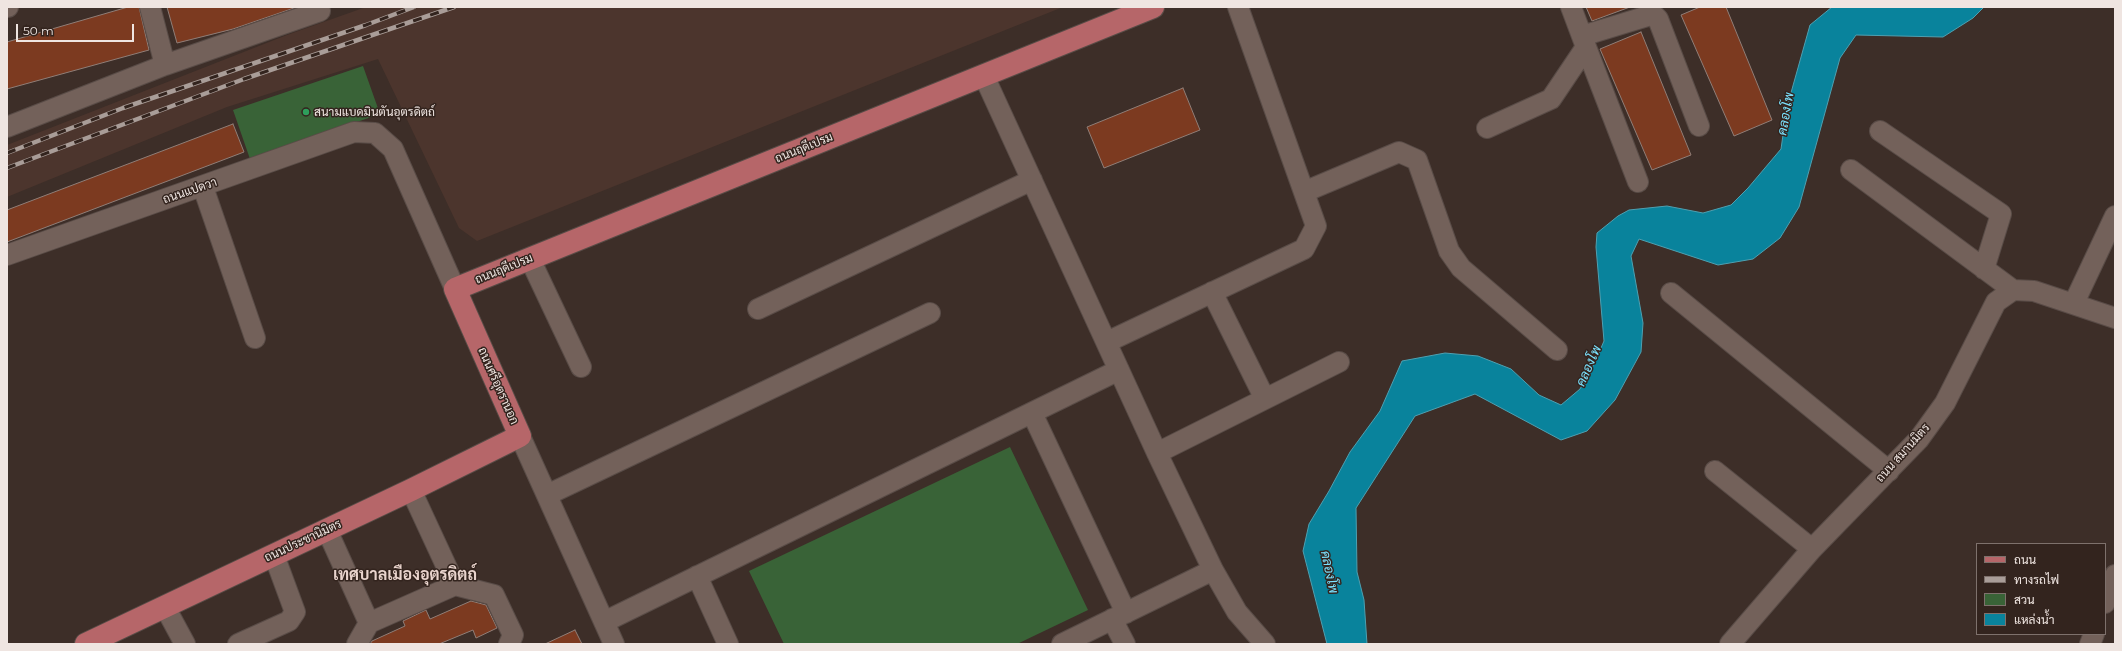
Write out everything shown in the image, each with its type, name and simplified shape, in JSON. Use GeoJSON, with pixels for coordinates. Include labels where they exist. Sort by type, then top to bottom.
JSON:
{"type":"FeatureCollection","features":[{"type":"Feature","properties":{"kind":"main road","name":"ถนนฤดีเปรม"},"geometry":{"type":"LineString","coordinates":[[455,289],[1153,7]]}},
{"type":"Feature","properties":{"kind":"main road","name":"ถนนศรีอุตรานอก"},"geometry":{"type":"LineString","coordinates":[[455,289],[520,436]]}},
{"type":"Feature","properties":{"kind":"main road","name":"ถนนประชานิมิตร"},"geometry":{"type":"LineString","coordinates":[[93,642],[411,490],[520,436]]}},
{"type":"Feature","properties":{"kind":"street"},"geometry":{"type":"LineString","coordinates":[[150,7],[165,65]]}},
{"type":"Feature","properties":{"kind":"street"},"geometry":{"type":"LineString","coordinates":[[7,127],[165,65],[320,11],[319,7]]}},
{"type":"Feature","properties":{"kind":"street"},"geometry":{"type":"LineString","coordinates":[[1107,342],[1304,249],[1316,226],[1238,7]]}},
{"type":"Feature","properties":{"kind":"street"},"geometry":{"type":"LineString","coordinates":[[1571,7],[1638,182]]}},
{"type":"Feature","properties":{"kind":"street"},"geometry":{"type":"LineString","coordinates":[[1487,128],[1551,99],[1584,42],[1651,14],[1658,19],[1699,126]]}},
{"type":"Feature","properties":{"kind":"street"},"geometry":{"type":"LineString","coordinates":[[984,76],[1213,570],[1237,612],[1265,644]]}},
{"type":"Feature","properties":{"kind":"street"},"geometry":{"type":"LineString","coordinates":[[1880,131],[2001,214],[1984,269]]}},
{"type":"Feature","properties":{"kind":"street","name":"ถนนแปดวา"},"geometry":{"type":"LineString","coordinates":[[7,255],[203,187],[354,132],[375,133]]}},
{"type":"Feature","properties":{"kind":"street","name":"ถนนศรีอุตรานอก"},"geometry":{"type":"LineString","coordinates":[[375,133],[393,149],[455,289]]}},
{"type":"Feature","properties":{"kind":"street"},"geometry":{"type":"LineString","coordinates":[[1304,192],[1400,152],[1417,160],[1449,251],[1461,268],[1557,350]]}},
{"type":"Feature","properties":{"kind":"street"},"geometry":{"type":"LineString","coordinates":[[1851,170],[2013,290],[2034,291],[2115,318]]}},
{"type":"Feature","properties":{"kind":"street"},"geometry":{"type":"LineString","coordinates":[[758,309],[1032,180]]}},
{"type":"Feature","properties":{"kind":"street"},"geometry":{"type":"LineString","coordinates":[[203,187],[255,338]]}},
{"type":"Feature","properties":{"kind":"street"},"geometry":{"type":"LineString","coordinates":[[2074,304],[2115,216]]}},
{"type":"Feature","properties":{"kind":"street"},"geometry":{"type":"LineString","coordinates":[[530,259],[581,367]]}},
{"type":"Feature","properties":{"kind":"street","name":"ถนน สมานมิตร"},"geometry":{"type":"LineString","coordinates":[[1730,644],[1734,637],[1812,549],[1919,439],[1945,403],[1996,302],[2013,290]]}},
{"type":"Feature","properties":{"kind":"street"},"geometry":{"type":"LineString","coordinates":[[1212,292],[1265,399]]}},
{"type":"Feature","properties":{"kind":"street"},"geometry":{"type":"LineString","coordinates":[[1671,293],[1889,471]]}},
{"type":"Feature","properties":{"kind":"street"},"geometry":{"type":"LineString","coordinates":[[546,494],[930,313]]}},
{"type":"Feature","properties":{"kind":"street"},"geometry":{"type":"LineString","coordinates":[[1158,453],[1339,362]]}},
{"type":"Feature","properties":{"kind":"street"},"geometry":{"type":"LineString","coordinates":[[604,622],[1119,370]]}},
{"type":"Feature","properties":{"kind":"street"},"geometry":{"type":"LineString","coordinates":[[1032,413],[1119,616],[1125,644]]}},
{"type":"Feature","properties":{"kind":"street","name":"ถนนศรีอุตรานอก"},"geometry":{"type":"LineString","coordinates":[[520,436],[614,644]]}},
{"type":"Feature","properties":{"kind":"street"},"geometry":{"type":"LineString","coordinates":[[1716,471],[1812,549]]}},
{"type":"Feature","properties":{"kind":"street"},"geometry":{"type":"LineString","coordinates":[[411,490],[455,585]]}},
{"type":"Feature","properties":{"kind":"street"},"geometry":{"type":"LineString","coordinates":[[327,530],[369,623]]}},
{"type":"Feature","properties":{"kind":"street"},"geometry":{"type":"LineString","coordinates":[[238,644],[289,621],[295,612],[274,555]]}},
{"type":"Feature","properties":{"kind":"street"},"geometry":{"type":"LineString","coordinates":[[1062,644],[1213,570]]}},
{"type":"Feature","properties":{"kind":"street"},"geometry":{"type":"LineString","coordinates":[[2106,600],[2115,575]]}},
{"type":"Feature","properties":{"kind":"street"},"geometry":{"type":"LineString","coordinates":[[697,576],[728,644]]}},
{"type":"Feature","properties":{"kind":"street"},"geometry":{"type":"LineString","coordinates":[[357,644],[369,623],[455,585],[494,595],[513,636],[509,644]]}},
{"type":"Feature","properties":{"kind":"street"},"geometry":{"type":"LineString","coordinates":[[165,607],[185,644]]}},
{"type":"Feature","properties":{"kind":"shaded area"},"geometry":{"type":"Polygon","coordinates":[[[366,7],[1063,7],[477,241],[459,228],[378,59],[227,107],[7,197],[7,145],[287,35],[366,7]]]}},
{"type":"Feature","properties":{"kind":"green space","name":"สนามแบดมินตันอุตรดิตถ์"},"geometry":{"type":"Polygon","coordinates":[[[363,66],[380,114],[250,159],[233,110],[363,66]]]}},
{"type":"Feature","properties":{"kind":"green space"},"geometry":{"type":"Polygon","coordinates":[[[1010,447],[1088,610],[1017,644],[784,644],[749,571],[1010,447]]]}},
{"type":"Feature","properties":{"kind":"water","name":"คลองโพ"},"geometry":{"type":"Polygon","coordinates":[[[1832,7],[1984,7],[1973,18],[1943,37],[1856,35],[1840,58],[1799,207],[1780,238],[1753,259],[1718,265],[1639,239],[1631,256],[1643,323],[1641,352],[1615,400],[1587,431],[1561,440],[1475,394],[1415,416],[1356,508],[1357,572],[1364,600],[1367,644],[1327,644],[1303,551],[1309,524],[1350,452],[1380,411],[1402,361],[1445,353],[1478,356],[1511,369],[1539,395],[1561,405],[1580,389],[1594,364],[1604,341],[1596,247],[1597,233],[1618,216],[1629,210],[1667,206],[1703,213],[1731,205],[1748,188],[1781,149],[1787,107],[1810,25],[1832,7]]]}},
{"type":"Feature","properties":{"kind":"building"},"geometry":{"type":"Polygon","coordinates":[[[128,7],[139,7],[149,50],[7,89],[7,42],[128,7]]]}},
{"type":"Feature","properties":{"kind":"building"},"geometry":{"type":"Polygon","coordinates":[[[167,7],[297,7],[233,29],[177,43],[167,7]]]}},
{"type":"Feature","properties":{"kind":"building"},"geometry":{"type":"Polygon","coordinates":[[[1586,7],[1630,7],[1592,21],[1586,7]]]}},
{"type":"Feature","properties":{"kind":"building"},"geometry":{"type":"Polygon","coordinates":[[[1700,7],[1726,7],[1772,120],[1734,136],[1681,15],[1700,7]]]}},
{"type":"Feature","properties":{"kind":"building"},"geometry":{"type":"Polygon","coordinates":[[[1641,32],[1691,155],[1652,170],[1600,49],[1641,32]]]}},
{"type":"Feature","properties":{"kind":"building"},"geometry":{"type":"Polygon","coordinates":[[[1183,88],[1200,130],[1104,168],[1087,127],[1183,88]]]}},
{"type":"Feature","properties":{"kind":"building"},"geometry":{"type":"Polygon","coordinates":[[[233,124],[244,152],[7,242],[7,210],[233,124]]]}},
{"type":"Feature","properties":{"kind":"building"},"geometry":{"type":"Polygon","coordinates":[[[471,601],[486,605],[497,628],[476,638],[473,630],[439,644],[370,644],[372,641],[405,626],[403,621],[426,610],[430,619],[471,601]]]}},
{"type":"Feature","properties":{"kind":"building"},"geometry":{"type":"Polygon","coordinates":[[[575,630],[582,644],[545,644],[575,630]]]}},
{"type":"Feature","properties":{"kind":"railway"},"geometry":{"type":"LineString","coordinates":[[7,153],[123,108],[366,25],[414,7]]}},
{"type":"Feature","properties":{"kind":"railway"},"geometry":{"type":"LineString","coordinates":[[7,168],[244,79],[454,7]]}},
{"type":"Feature","properties":{"kind":"place","name":"สนามแบดมินตันอุตรดิตถ์"},"geometry":{"type":"Point","coordinates":[306,112]}},
{"type":"Feature","properties":{"kind":"district","name":"เทศบาลเมืองอุตรดิตถ์"},"geometry":{"type":"Point","coordinates":[405,575]}}]}
